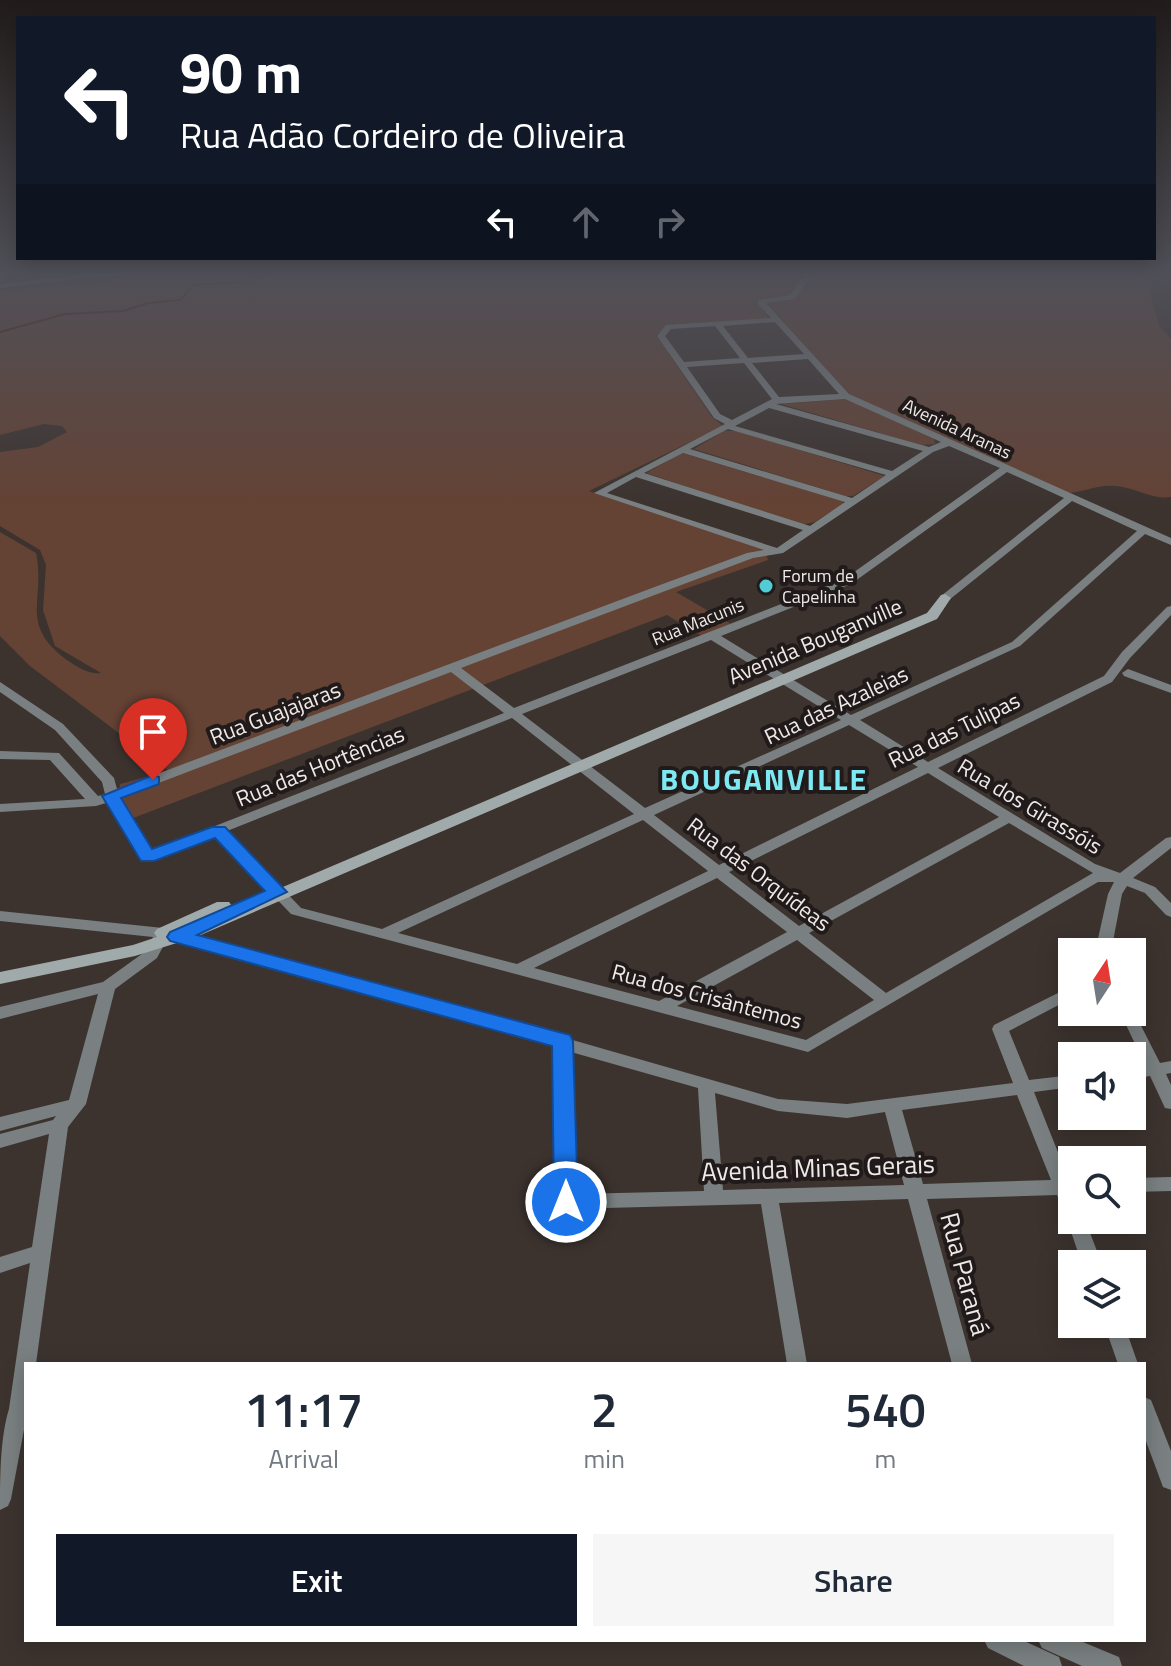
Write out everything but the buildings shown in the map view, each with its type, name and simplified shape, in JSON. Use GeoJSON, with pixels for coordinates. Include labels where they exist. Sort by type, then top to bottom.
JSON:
{"type":"FeatureCollection","features":[{"type":"Feature","properties":{"kind":"street"},"geometry":{"type":"LineString","coordinates":[[672,351],[717,416],[729,422],[729,427]]}},
{"type":"Feature","properties":{"kind":"street"},"geometry":{"type":"LineString","coordinates":[[740,351],[774,402],[930,450]]}},
{"type":"Feature","properties":{"kind":"street","name":"Avenida Aranas"},"geometry":{"type":"LineString","coordinates":[[804,351],[846,396],[1171,542]]}},
{"type":"Feature","properties":{"kind":"street"},"geometry":{"type":"LineString","coordinates":[[683,365],[809,356]]}},
{"type":"Feature","properties":{"kind":"street"},"geometry":{"type":"LineString","coordinates":[[846,396],[774,402],[599,493],[779,551],[930,450],[947,443]]}},
{"type":"Feature","properties":{"kind":"street"},"geometry":{"type":"LineString","coordinates":[[729,427],[895,475]]}},
{"type":"Feature","properties":{"kind":"street"},"geometry":{"type":"LineString","coordinates":[[683,450],[851,501]]}},
{"type":"Feature","properties":{"kind":"street","name":"Rua Macunis"},"geometry":{"type":"LineString","coordinates":[[514,713],[847,582],[1005,469]]}},
{"type":"Feature","properties":{"kind":"street"},"geometry":{"type":"LineString","coordinates":[[636,474],[810,529]]}},
{"type":"Feature","properties":{"kind":"street"},"geometry":{"type":"LineString","coordinates":[[945,598],[1070,498]]}},
{"type":"Feature","properties":{"kind":"street","name":"Rua das Azaleias"},"geometry":{"type":"LineString","coordinates":[[385,933],[1016,644],[1144,530]]}},
{"type":"Feature","properties":{"kind":"street","name":"Rua Guajajaras"},"geometry":{"type":"LineString","coordinates":[[0,808],[96,802],[751,555],[779,551]]}},
{"type":"Feature","properties":{"kind":"street","name":"Avenida Bouganville"},"geometry":{"type":"LineString","coordinates":[[0,978],[135,950],[166,938],[778,675],[932,616],[945,598]]}},
{"type":"Feature","properties":{"kind":"street","name":"Rua das Tulipas"},"geometry":{"type":"LineString","coordinates":[[520,969],[715,870],[1108,679],[1171,609]]}},
{"type":"Feature","properties":{"kind":"street","name":"Rua dos Girassóis"},"geometry":{"type":"LineString","coordinates":[[713,636],[1090,867],[1150,890],[1171,912]]}},
{"type":"Feature","properties":{"kind":"street","name":"Rua das Orquídeas"},"geometry":{"type":"LineString","coordinates":[[454,668],[884,999]]}},
{"type":"Feature","properties":{"kind":"street"},"geometry":{"type":"LineString","coordinates":[[1128,673],[1171,689]]}},
{"type":"Feature","properties":{"kind":"street"},"geometry":{"type":"LineString","coordinates":[[0,686],[59,727],[109,781],[111,796]]}},
{"type":"Feature","properties":{"kind":"street","name":"Rua das Hortências"},"geometry":{"type":"LineString","coordinates":[[111,796],[148,857],[514,713]]}},
{"type":"Feature","properties":{"kind":"street"},"geometry":{"type":"LineString","coordinates":[[0,755],[49,754],[96,802]]}},
{"type":"Feature","properties":{"kind":"street"},"geometry":{"type":"LineString","coordinates":[[660,1008],[796,930],[1008,818]]}},
{"type":"Feature","properties":{"kind":"street","name":"Rua dos Crisântemos"},"geometry":{"type":"LineString","coordinates":[[218,830],[296,911],[808,1046],[1095,877],[1124,878]]}},
{"type":"Feature","properties":{"kind":"street"},"geometry":{"type":"LineString","coordinates":[[1106,938],[1115,894],[1124,878],[1171,841]]}},
{"type":"Feature","properties":{"kind":"street"},"geometry":{"type":"LineString","coordinates":[[0,916],[166,938],[562,1041],[778,1105],[847,1111],[1058,1083]]}},
{"type":"Feature","properties":{"kind":"street"},"geometry":{"type":"LineString","coordinates":[[0,1013],[108,986],[152,954],[166,938]]}},
{"type":"Feature","properties":{"kind":"street"},"geometry":{"type":"LineString","coordinates":[[0,1499],[59,1125],[77,1103],[108,986]]}},
{"type":"Feature","properties":{"kind":"street"},"geometry":{"type":"LineString","coordinates":[[1058,998],[1000,1029],[1058,1164]]}},
{"type":"Feature","properties":{"kind":"street"},"geometry":{"type":"LineString","coordinates":[[1137,1026],[1163,1068],[1171,1103]]}},
{"type":"Feature","properties":{"kind":"street","name":"Avenida Minas Gerais"},"geometry":{"type":"LineString","coordinates":[[562,1041],[566,1202],[1058,1187]]}},
{"type":"Feature","properties":{"kind":"street"},"geometry":{"type":"LineString","coordinates":[[706,1086],[714,1198]]}},
{"type":"Feature","properties":{"kind":"street"},"geometry":{"type":"LineString","coordinates":[[0,1124],[77,1103]]}},
{"type":"Feature","properties":{"kind":"street","name":"Rua Paraná"},"geometry":{"type":"LineString","coordinates":[[892,1105],[961,1362]]}},
{"type":"Feature","properties":{"kind":"street"},"geometry":{"type":"LineString","coordinates":[[0,1141],[59,1125]]}},
{"type":"Feature","properties":{"kind":"street"},"geometry":{"type":"LineString","coordinates":[[1146,1185],[1171,1184]]}},
{"type":"Feature","properties":{"kind":"street"},"geometry":{"type":"LineString","coordinates":[[769,1196],[797,1362]]}},
{"type":"Feature","properties":{"kind":"street"},"geometry":{"type":"LineString","coordinates":[[0,1265],[41,1252]]}},
{"type":"Feature","properties":{"kind":"street"},"geometry":{"type":"LineString","coordinates":[[1119,1338],[1127,1362]]}},
{"type":"Feature","properties":{"kind":"street"},"geometry":{"type":"LineString","coordinates":[[1146,1412],[1171,1480]]}},
{"type":"Feature","properties":{"kind":"street"},"geometry":{"type":"LineString","coordinates":[[1000,1642],[1050,1666]]}},
{"type":"Feature","properties":{"kind":"street"},"geometry":{"type":"LineString","coordinates":[[1055,1642],[1110,1666]]}},
{"type":"Feature","properties":{"kind":"shaded area"},"geometry":{"type":"Polygon","coordinates":[[[0,351],[667,351],[712,417],[723,426],[589,491],[765,549],[768,560],[676,592],[731,624],[702,636],[667,615],[128,820],[118,802],[120,784],[169,771],[30,666],[0,636],[0,532],[36,553],[38,623],[43,635],[71,663],[88,672],[101,673],[55,646],[43,610],[46,565],[40,550],[0,526],[0,452],[38,447],[67,432],[62,426],[44,424],[0,435],[0,351]]]}},
{"type":"Feature","properties":{"kind":"shaded area"},"geometry":{"type":"Polygon","coordinates":[[[810,351],[1171,351],[1171,497],[1157,497],[1109,486],[1065,493],[850,395],[810,351]]]}},
{"type":"Feature","properties":{"kind":"shaded area"},"geometry":{"type":"Polygon","coordinates":[[[847,399],[934,439],[935,444],[921,445],[781,404],[847,399]]]}},
{"type":"Feature","properties":{"kind":"shaded area"},"geometry":{"type":"Polygon","coordinates":[[[724,431],[737,431],[885,476],[853,496],[845,496],[694,449],[724,431]]]}},
{"type":"Feature","properties":{"kind":"shaded area"},"geometry":{"type":"Polygon","coordinates":[[[682,453],[843,501],[843,504],[815,522],[802,525],[646,473],[682,453]]]}},
{"type":"Feature","properties":{"kind":"place","name":"Forum de Capelinha"},"geometry":{"type":"Point","coordinates":[766,586]}},
{"type":"Feature","properties":{"kind":"district","name":"BOUGANVILLE"},"geometry":{"type":"Point","coordinates":[764,780]}},
{"type":"Feature","properties":{"kind":"route"},"geometry":{"type":"LineString","coordinates":[[153,780],[111,796],[148,857],[218,830],[277,892],[177,937],[239,951],[392,997],[562,1041],[566,1202]]}}]}
